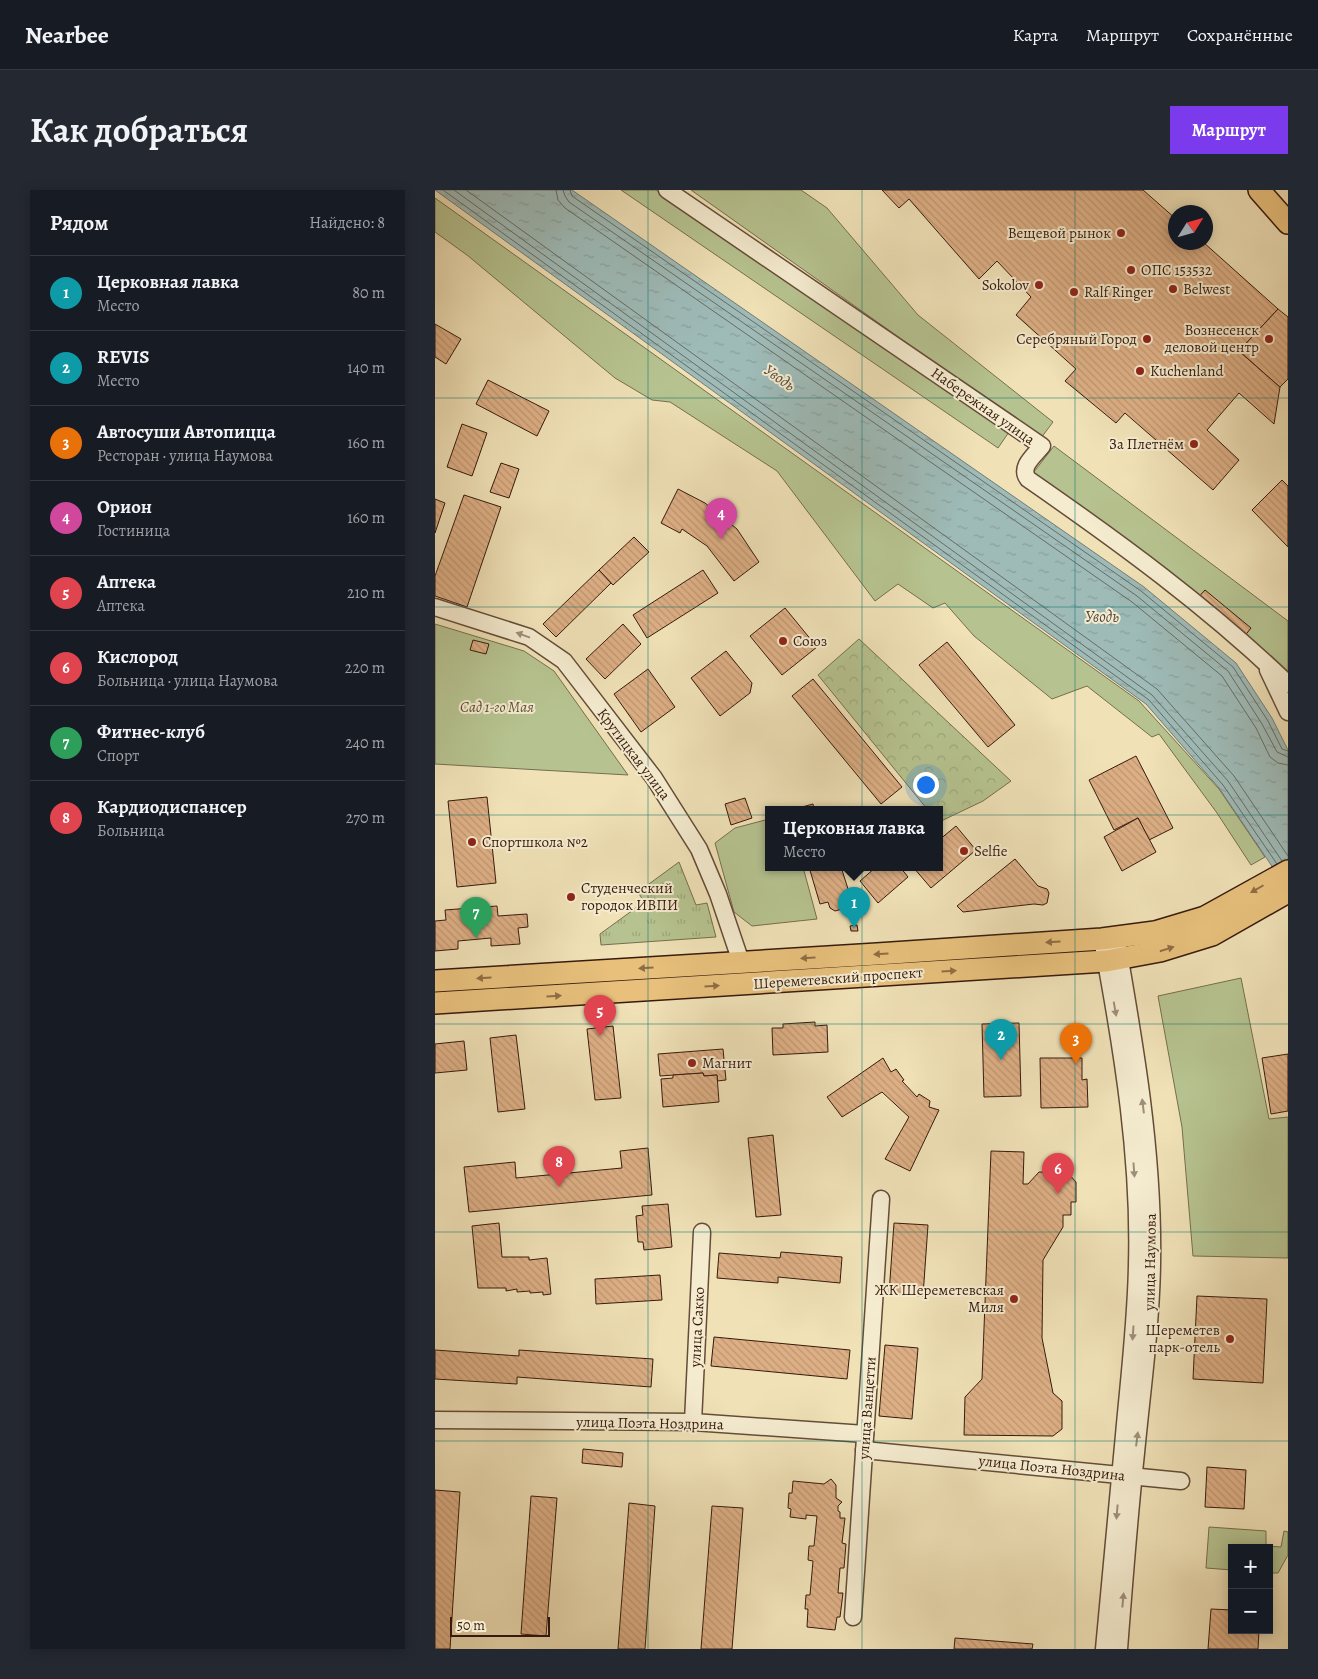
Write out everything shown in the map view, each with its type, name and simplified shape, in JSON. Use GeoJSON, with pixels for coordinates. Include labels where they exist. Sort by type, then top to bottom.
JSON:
{"type":"FeatureCollection","features":[{"type":"Feature","properties":{"kind":"main road"},"geometry":{"type":"LineString","coordinates":[[1259,190],[1288,223]]}},
{"type":"Feature","properties":{"kind":"main road"},"geometry":{"type":"LineString","coordinates":[[1230,915],[1288,871]]}},
{"type":"Feature","properties":{"kind":"main road"},"geometry":{"type":"LineString","coordinates":[[1230,915],[1288,892]]}},
{"type":"Feature","properties":{"kind":"main road","name":"Шереметевский проспект"},"geometry":{"type":"LineString","coordinates":[[435,981],[1109,938],[1155,932],[1205,916],[1230,915]]}},
{"type":"Feature","properties":{"kind":"main road","name":"Шереметевский проспект"},"geometry":{"type":"LineString","coordinates":[[435,1003],[1113,960],[1160,951],[1213,935],[1230,915]]}},
{"type":"Feature","properties":{"kind":"main road","name":"Крутицкая улица"},"geometry":{"type":"LineString","coordinates":[[741,962],[743,984]]}},
{"type":"Feature","properties":{"kind":"street","name":"Набережная улица"},"geometry":{"type":"LineString","coordinates":[[667,190],[1042,446],[1025,468],[1024,472],[1028,479],[1132,551],[1241,639],[1288,684]]}},
{"type":"Feature","properties":{"kind":"street","name":"Крутицкая улица"},"geometry":{"type":"LineString","coordinates":[[435,607],[529,637],[564,661],[659,786],[699,849],[719,894],[741,962]]}},
{"type":"Feature","properties":{"kind":"street"},"geometry":{"type":"LineString","coordinates":[[1262,659],[1288,712]]}},
{"type":"Feature","properties":{"kind":"street","name":"улица Наумова"},"geometry":{"type":"LineString","coordinates":[[1109,938],[1123,1058],[1136,1205],[1137,1265],[1119,1649]]}},
{"type":"Feature","properties":{"kind":"street","name":"улица Ванцетти"},"geometry":{"type":"LineString","coordinates":[[853,1617],[881,1199]]}},
{"type":"Feature","properties":{"kind":"street","name":"улица Сакко"},"geometry":{"type":"LineString","coordinates":[[693,1422],[702,1232]]}},
{"type":"Feature","properties":{"kind":"street","name":"улица Поэта Ноздрина"},"geometry":{"type":"LineString","coordinates":[[435,1420],[693,1422],[1127,1476],[1181,1481]]}},
{"type":"Feature","properties":{"kind":"street","name":"улица Наумова"},"geometry":{"type":"LineString","coordinates":[[1105,1649],[1127,1476]]}},
{"type":"Feature","properties":{"kind":"green space"},"geometry":{"type":"Polygon","coordinates":[[[621,190],[656,190],[1009,432],[998,448],[621,190]]]}},
{"type":"Feature","properties":{"kind":"green space"},"geometry":{"type":"Polygon","coordinates":[[[691,190],[801,190],[827,208],[918,315],[1053,422],[1041,438],[691,190]]]}},
{"type":"Feature","properties":{"kind":"green space"},"geometry":{"type":"Polygon","coordinates":[[[435,198],[1139,701],[1219,789],[1265,857],[1251,865],[1217,813],[1159,734],[1152,737],[1087,686],[1052,699],[974,636],[945,603],[933,608],[898,584],[875,601],[777,471],[670,402],[652,400],[615,378],[467,255],[435,232],[435,198]]]}},
{"type":"Feature","properties":{"kind":"green space"},"geometry":{"type":"Polygon","coordinates":[[[1054,446],[1288,621],[1288,678],[1033,473],[1054,446]]]}},
{"type":"Feature","properties":{"kind":"green space","name":"Сад 1-го Мая"},"geometry":{"type":"Polygon","coordinates":[[[435,624],[524,651],[554,671],[628,775],[435,764],[435,624]]]}},
{"type":"Feature","properties":{"kind":"green space"},"geometry":{"type":"Polygon","coordinates":[[[859,639],[1011,781],[983,801],[943,820],[943,806],[925,806],[818,675],[859,639]]]}},
{"type":"Feature","properties":{"kind":"green space"},"geometry":{"type":"Polygon","coordinates":[[[765,820],[765,871],[804,871],[817,919],[752,926],[734,912],[715,843],[735,828],[765,820]]]}},
{"type":"Feature","properties":{"kind":"green space"},"geometry":{"type":"Polygon","coordinates":[[[679,862],[696,905],[707,903],[716,937],[601,945],[600,934],[644,902],[638,892],[679,862]]]}},
{"type":"Feature","properties":{"kind":"green space"},"geometry":{"type":"Polygon","coordinates":[[[1241,978],[1269,1119],[1288,1117],[1288,1258],[1193,1256],[1182,1127],[1158,996],[1241,978]]]}},
{"type":"Feature","properties":{"kind":"green space"},"geometry":{"type":"Polygon","coordinates":[[[1209,1527],[1266,1531],[1266,1544],[1228,1544],[1228,1570],[1206,1568],[1209,1527]]]}},
{"type":"Feature","properties":{"kind":"green space"},"geometry":{"type":"Polygon","coordinates":[[[1284,1531],[1288,1532],[1288,1555],[1278,1573],[1273,1573],[1273,1546],[1281,1547],[1284,1531]]]}},
{"type":"Feature","properties":{"kind":"water","name":"Уводь"},"geometry":{"type":"Polygon","coordinates":[[[435,190],[572,190],[1144,587],[1236,663],[1272,718],[1288,750],[1288,890],[1219,788],[1146,704],[435,190]]]}},
{"type":"Feature","properties":{"kind":"building","name":"Серебряный Город"},"geometry":{"type":"Polygon","coordinates":[[[882,190],[1143,190],[1168,212],[1168,250],[1212,250],[1278,309],[1239,351],[1280,387],[1274,424],[1239,393],[1207,430],[1239,460],[1213,490],[1125,413],[1116,423],[1065,381],[1076,369],[1016,315],[1031,297],[997,261],[979,279],[909,199],[899,208],[882,190]]]}},
{"type":"Feature","properties":{"kind":"building","name":"Вознесенск деловой центр"},"geometry":{"type":"Polygon","coordinates":[[[1278,309],[1288,317],[1288,379],[1280,387],[1239,351],[1278,309]]]}},
{"type":"Feature","properties":{"kind":"building"},"geometry":{"type":"Polygon","coordinates":[[[435,324],[461,339],[446,364],[435,357],[435,324]]]}},
{"type":"Feature","properties":{"kind":"building"},"geometry":{"type":"Polygon","coordinates":[[[488,380],[549,411],[537,436],[476,404],[488,380]]]}},
{"type":"Feature","properties":{"kind":"building"},"geometry":{"type":"Polygon","coordinates":[[[462,424],[487,433],[472,476],[447,467],[462,424]]]}},
{"type":"Feature","properties":{"kind":"building"},"geometry":{"type":"Polygon","coordinates":[[[501,463],[519,469],[509,498],[490,492],[501,463]]]}},
{"type":"Feature","properties":{"kind":"building"},"geometry":{"type":"Polygon","coordinates":[[[1282,480],[1288,486],[1288,547],[1252,510],[1282,480]]]}},
{"type":"Feature","properties":{"kind":"building"},"geometry":{"type":"Polygon","coordinates":[[[678,489],[705,503],[737,529],[759,562],[734,581],[707,546],[682,529],[680,533],[661,523],[678,489]]]}},
{"type":"Feature","properties":{"kind":"building"},"geometry":{"type":"Polygon","coordinates":[[[464,495],[501,507],[467,607],[435,596],[435,576],[464,495]]]}},
{"type":"Feature","properties":{"kind":"building"},"geometry":{"type":"Polygon","coordinates":[[[435,499],[445,503],[435,533],[435,499]]]}},
{"type":"Feature","properties":{"kind":"building"},"geometry":{"type":"Polygon","coordinates":[[[634,537],[649,552],[613,585],[599,570],[634,537]]]}},
{"type":"Feature","properties":{"kind":"building"},"geometry":{"type":"Polygon","coordinates":[[[599,570],[611,583],[556,637],[543,624],[599,570]]]}},
{"type":"Feature","properties":{"kind":"building"},"geometry":{"type":"Polygon","coordinates":[[[703,570],[718,593],[647,638],[633,615],[703,570]]]}},
{"type":"Feature","properties":{"kind":"building"},"geometry":{"type":"Polygon","coordinates":[[[1205,590],[1251,628],[1243,638],[1196,600],[1205,590]]]}},
{"type":"Feature","properties":{"kind":"building","name":"Союз"},"geometry":{"type":"Polygon","coordinates":[[[785,608],[817,647],[782,675],[750,636],[785,608]]]}},
{"type":"Feature","properties":{"kind":"building"},"geometry":{"type":"Polygon","coordinates":[[[623,624],[641,644],[605,679],[586,659],[623,624]]]}},
{"type":"Feature","properties":{"kind":"building"},"geometry":{"type":"Polygon","coordinates":[[[473,640],[489,644],[486,654],[470,650],[473,640]]]}},
{"type":"Feature","properties":{"kind":"building"},"geometry":{"type":"Polygon","coordinates":[[[947,642],[1015,725],[988,747],[919,665],[947,642]]]}},
{"type":"Feature","properties":{"kind":"building"},"geometry":{"type":"Polygon","coordinates":[[[726,651],[752,683],[750,693],[720,716],[691,678],[726,651]]]}},
{"type":"Feature","properties":{"kind":"building"},"geometry":{"type":"Polygon","coordinates":[[[648,669],[675,707],[641,732],[614,694],[648,669]]]}},
{"type":"Feature","properties":{"kind":"building"},"geometry":{"type":"Polygon","coordinates":[[[813,679],[902,787],[881,804],[792,696],[813,679]]]}},
{"type":"Feature","properties":{"kind":"building"},"geometry":{"type":"Polygon","coordinates":[[[1136,756],[1173,828],[1149,840],[1138,818],[1114,830],[1089,780],[1136,756]]]}},
{"type":"Feature","properties":{"kind":"building","name":"Спортшкола №2"},"geometry":{"type":"Polygon","coordinates":[[[487,797],[496,883],[457,887],[448,801],[487,797]]]}},
{"type":"Feature","properties":{"kind":"building"},"geometry":{"type":"Polygon","coordinates":[[[745,798],[752,818],[731,825],[725,804],[745,798]]]}},
{"type":"Feature","properties":{"kind":"building"},"geometry":{"type":"Polygon","coordinates":[[[1138,818],[1156,852],[1122,871],[1104,837],[1138,818]]]}},
{"type":"Feature","properties":{"kind":"building"},"geometry":{"type":"Polygon","coordinates":[[[956,826],[976,850],[931,888],[916,871],[943,871],[943,837],[956,826]]]}},
{"type":"Feature","properties":{"kind":"building"},"geometry":{"type":"Polygon","coordinates":[[[1015,859],[1038,886],[1047,889],[1049,893],[1047,903],[1043,905],[1034,904],[963,912],[957,906],[1015,859]]]}},
{"type":"Feature","properties":{"kind":"building"},"geometry":{"type":"Polygon","coordinates":[[[810,871],[842,871],[850,895],[843,897],[845,903],[842,909],[835,911],[830,908],[828,902],[820,904],[810,871]]]}},
{"type":"Feature","properties":{"kind":"building"},"geometry":{"type":"Polygon","coordinates":[[[871,871],[903,871],[908,877],[878,903],[860,881],[871,871]]]}},
{"type":"Feature","properties":{"kind":"building"},"geometry":{"type":"Polygon","coordinates":[[[497,906],[498,916],[527,914],[528,927],[518,928],[520,944],[491,946],[491,938],[458,941],[458,949],[435,951],[435,921],[446,920],[445,910],[497,906]]]}},
{"type":"Feature","properties":{"kind":"building"},"geometry":{"type":"Polygon","coordinates":[[[857,925],[858,931],[851,931],[850,926],[857,925]]]}},
{"type":"Feature","properties":{"kind":"building"},"geometry":{"type":"Polygon","coordinates":[[[815,1022],[815,1026],[827,1025],[828,1052],[773,1055],[772,1028],[783,1028],[783,1024],[815,1022]]]}},
{"type":"Feature","properties":{"kind":"building"},"geometry":{"type":"Polygon","coordinates":[[[1019,1023],[1021,1096],[984,1097],[982,1024],[1019,1023]]]}},
{"type":"Feature","properties":{"kind":"building"},"geometry":{"type":"Polygon","coordinates":[[[613,1026],[621,1098],[595,1100],[587,1029],[613,1026]]]}},
{"type":"Feature","properties":{"kind":"building"},"geometry":{"type":"Polygon","coordinates":[[[516,1035],[525,1109],[498,1112],[490,1038],[516,1035]]]}},
{"type":"Feature","properties":{"kind":"building"},"geometry":{"type":"Polygon","coordinates":[[[464,1041],[467,1070],[435,1073],[435,1044],[464,1041]]]}},
{"type":"Feature","properties":{"kind":"building","name":"Магнит"},"geometry":{"type":"Polygon","coordinates":[[[723,1049],[726,1080],[717,1081],[717,1075],[704,1076],[703,1073],[660,1076],[658,1054],[723,1049]]]}},
{"type":"Feature","properties":{"kind":"building"},"geometry":{"type":"Polygon","coordinates":[[[1288,1054],[1288,1111],[1271,1114],[1262,1058],[1288,1054]]]}},
{"type":"Feature","properties":{"kind":"building"},"geometry":{"type":"Polygon","coordinates":[[[883,1058],[891,1072],[896,1069],[904,1080],[902,1081],[917,1097],[919,1094],[930,1101],[929,1107],[939,1110],[910,1171],[885,1159],[909,1117],[882,1092],[842,1117],[827,1097],[883,1058]]]}},
{"type":"Feature","properties":{"kind":"building"},"geometry":{"type":"Polygon","coordinates":[[[1040,1058],[1082,1058],[1082,1080],[1087,1079],[1088,1107],[1041,1108],[1040,1058]]]}},
{"type":"Feature","properties":{"kind":"building"},"geometry":{"type":"Polygon","coordinates":[[[703,1073],[704,1076],[717,1075],[719,1102],[663,1107],[661,1079],[673,1078],[673,1075],[703,1073]]]}},
{"type":"Feature","properties":{"kind":"building"},"geometry":{"type":"Polygon","coordinates":[[[773,1135],[781,1215],[756,1217],[748,1138],[773,1135]]]}},
{"type":"Feature","properties":{"kind":"building"},"geometry":{"type":"Polygon","coordinates":[[[648,1148],[652,1195],[469,1212],[464,1167],[515,1162],[516,1178],[622,1168],[620,1151],[648,1148]]]}},
{"type":"Feature","properties":{"kind":"building","name":"ЖК Шереметевская Миля"},"geometry":{"type":"Polygon","coordinates":[[[991,1151],[1024,1152],[1023,1184],[1028,1184],[1039,1172],[1068,1173],[1076,1182],[1076,1202],[1071,1202],[1071,1215],[1063,1215],[1063,1227],[1043,1260],[1042,1338],[1053,1393],[1062,1401],[1062,1429],[1053,1436],[964,1435],[965,1397],[982,1379],[991,1151]]]}},
{"type":"Feature","properties":{"kind":"building"},"geometry":{"type":"Polygon","coordinates":[[[668,1204],[672,1247],[644,1250],[643,1242],[638,1242],[636,1216],[643,1215],[642,1206],[668,1204]]]}},
{"type":"Feature","properties":{"kind":"building"},"geometry":{"type":"Polygon","coordinates":[[[499,1223],[502,1257],[529,1257],[529,1260],[547,1258],[551,1294],[543,1295],[543,1292],[530,1293],[530,1291],[517,1292],[517,1289],[506,1291],[506,1288],[478,1288],[472,1226],[499,1223]]]}},
{"type":"Feature","properties":{"kind":"building"},"geometry":{"type":"Polygon","coordinates":[[[894,1223],[928,1225],[923,1296],[889,1294],[894,1223]]]}},
{"type":"Feature","properties":{"kind":"building"},"geometry":{"type":"Polygon","coordinates":[[[781,1252],[842,1257],[840,1283],[778,1277],[778,1283],[717,1278],[719,1253],[780,1258],[781,1252]]]}},
{"type":"Feature","properties":{"kind":"building"},"geometry":{"type":"Polygon","coordinates":[[[660,1275],[662,1300],[596,1304],[595,1279],[660,1275]]]}},
{"type":"Feature","properties":{"kind":"building","name":"Шереметев парк-отель"},"geometry":{"type":"Polygon","coordinates":[[[1197,1296],[1267,1299],[1263,1383],[1193,1379],[1197,1296]]]}},
{"type":"Feature","properties":{"kind":"building"},"geometry":{"type":"Polygon","coordinates":[[[714,1337],[850,1350],[847,1379],[711,1366],[714,1337]]]}},
{"type":"Feature","properties":{"kind":"building"},"geometry":{"type":"Polygon","coordinates":[[[885,1345],[918,1348],[912,1419],[879,1416],[885,1345]]]}},
{"type":"Feature","properties":{"kind":"building"},"geometry":{"type":"Polygon","coordinates":[[[435,1350],[519,1356],[519,1350],[653,1359],[651,1387],[517,1377],[517,1384],[435,1379],[435,1350]]]}},
{"type":"Feature","properties":{"kind":"building"},"geometry":{"type":"Polygon","coordinates":[[[583,1449],[623,1453],[622,1467],[582,1463],[583,1449]]]}},
{"type":"Feature","properties":{"kind":"building"},"geometry":{"type":"Polygon","coordinates":[[[1207,1467],[1246,1470],[1244,1509],[1205,1507],[1207,1467]]]}},
{"type":"Feature","properties":{"kind":"building"},"geometry":{"type":"Polygon","coordinates":[[[831,1479],[836,1485],[836,1498],[842,1502],[838,1506],[838,1511],[840,1512],[840,1518],[845,1518],[842,1543],[846,1544],[844,1568],[840,1568],[838,1593],[843,1593],[840,1617],[837,1617],[835,1630],[807,1627],[808,1609],[805,1609],[806,1595],[810,1595],[813,1561],[808,1560],[809,1546],[814,1546],[817,1516],[806,1515],[806,1519],[790,1517],[791,1509],[788,1508],[789,1493],[792,1493],[793,1481],[824,1484],[831,1479]]]}},
{"type":"Feature","properties":{"kind":"building"},"geometry":{"type":"Polygon","coordinates":[[[435,1490],[460,1492],[450,1649],[435,1649],[435,1490]]]}},
{"type":"Feature","properties":{"kind":"building"},"geometry":{"type":"Polygon","coordinates":[[[531,1496],[557,1498],[546,1636],[521,1634],[531,1496]]]}},
{"type":"Feature","properties":{"kind":"building"},"geometry":{"type":"Polygon","coordinates":[[[629,1503],[655,1506],[645,1649],[618,1649],[629,1503]]]}},
{"type":"Feature","properties":{"kind":"building"},"geometry":{"type":"Polygon","coordinates":[[[712,1506],[743,1508],[732,1649],[701,1649],[712,1506]]]}},
{"type":"Feature","properties":{"kind":"building"},"geometry":{"type":"Polygon","coordinates":[[[1211,1609],[1228,1610],[1228,1634],[1259,1634],[1258,1649],[1208,1649],[1211,1609]]]}},
{"type":"Feature","properties":{"kind":"building"},"geometry":{"type":"Polygon","coordinates":[[[955,1638],[1033,1644],[1032,1649],[954,1649],[955,1638]]]}},
{"type":"Feature","properties":{"kind":"place","name":"Вещевой рынок"},"geometry":{"type":"Point","coordinates":[1121,233]}},
{"type":"Feature","properties":{"kind":"place","name":"ОПС 153532"},"geometry":{"type":"Point","coordinates":[1131,270]}},
{"type":"Feature","properties":{"kind":"place","name":"Sokolov"},"geometry":{"type":"Point","coordinates":[1039,285]}},
{"type":"Feature","properties":{"kind":"place","name":"Belwest"},"geometry":{"type":"Point","coordinates":[1173,289]}},
{"type":"Feature","properties":{"kind":"place","name":"Ralf Ringer"},"geometry":{"type":"Point","coordinates":[1074,292]}},
{"type":"Feature","properties":{"kind":"place","name":"Серебряный Город"},"geometry":{"type":"Point","coordinates":[1147,339]}},
{"type":"Feature","properties":{"kind":"place","name":"Вознесенск деловой центр"},"geometry":{"type":"Point","coordinates":[1269,339]}},
{"type":"Feature","properties":{"kind":"place","name":"Kuchenland"},"geometry":{"type":"Point","coordinates":[1140,371]}},
{"type":"Feature","properties":{"kind":"place","name":"За Плетнём"},"geometry":{"type":"Point","coordinates":[1194,444]}},
{"type":"Feature","properties":{"kind":"place","name":"Орион"},"geometry":{"type":"Point","coordinates":[721,539]}},
{"type":"Feature","properties":{"kind":"place","name":"Союз"},"geometry":{"type":"Point","coordinates":[783,641]}},
{"type":"Feature","properties":{"kind":"place","name":"Спортшкола №2"},"geometry":{"type":"Point","coordinates":[472,842]}},
{"type":"Feature","properties":{"kind":"place","name":"Selfie"},"geometry":{"type":"Point","coordinates":[964,851]}},
{"type":"Feature","properties":{"kind":"place","name":"Студенческий городок ИВПИ"},"geometry":{"type":"Point","coordinates":[571,897]}},
{"type":"Feature","properties":{"kind":"place","name":"Церковная лавка"},"geometry":{"type":"Point","coordinates":[854,928]}},
{"type":"Feature","properties":{"kind":"place","name":"Фитнес-клуб"},"geometry":{"type":"Point","coordinates":[476,938]}},
{"type":"Feature","properties":{"kind":"place","name":"Аптека"},"geometry":{"type":"Point","coordinates":[600,1036]}},
{"type":"Feature","properties":{"kind":"place","name":"REVIS"},"geometry":{"type":"Point","coordinates":[1001,1060]}},
{"type":"Feature","properties":{"kind":"place","name":"Магнит"},"geometry":{"type":"Point","coordinates":[692,1063]}},
{"type":"Feature","properties":{"kind":"place","name":"Автосуши Автопицца"},"geometry":{"type":"Point","coordinates":[1076,1064]}},
{"type":"Feature","properties":{"kind":"place","name":"Кардиодиспансер"},"geometry":{"type":"Point","coordinates":[559,1187]}},
{"type":"Feature","properties":{"kind":"place","name":"Кислород"},"geometry":{"type":"Point","coordinates":[1058,1194]}},
{"type":"Feature","properties":{"kind":"place","name":"ЖК Шереметевская Миля"},"geometry":{"type":"Point","coordinates":[1014,1299]}},
{"type":"Feature","properties":{"kind":"place","name":"Шереметев парк-отель"},"geometry":{"type":"Point","coordinates":[1230,1339]}}]}
